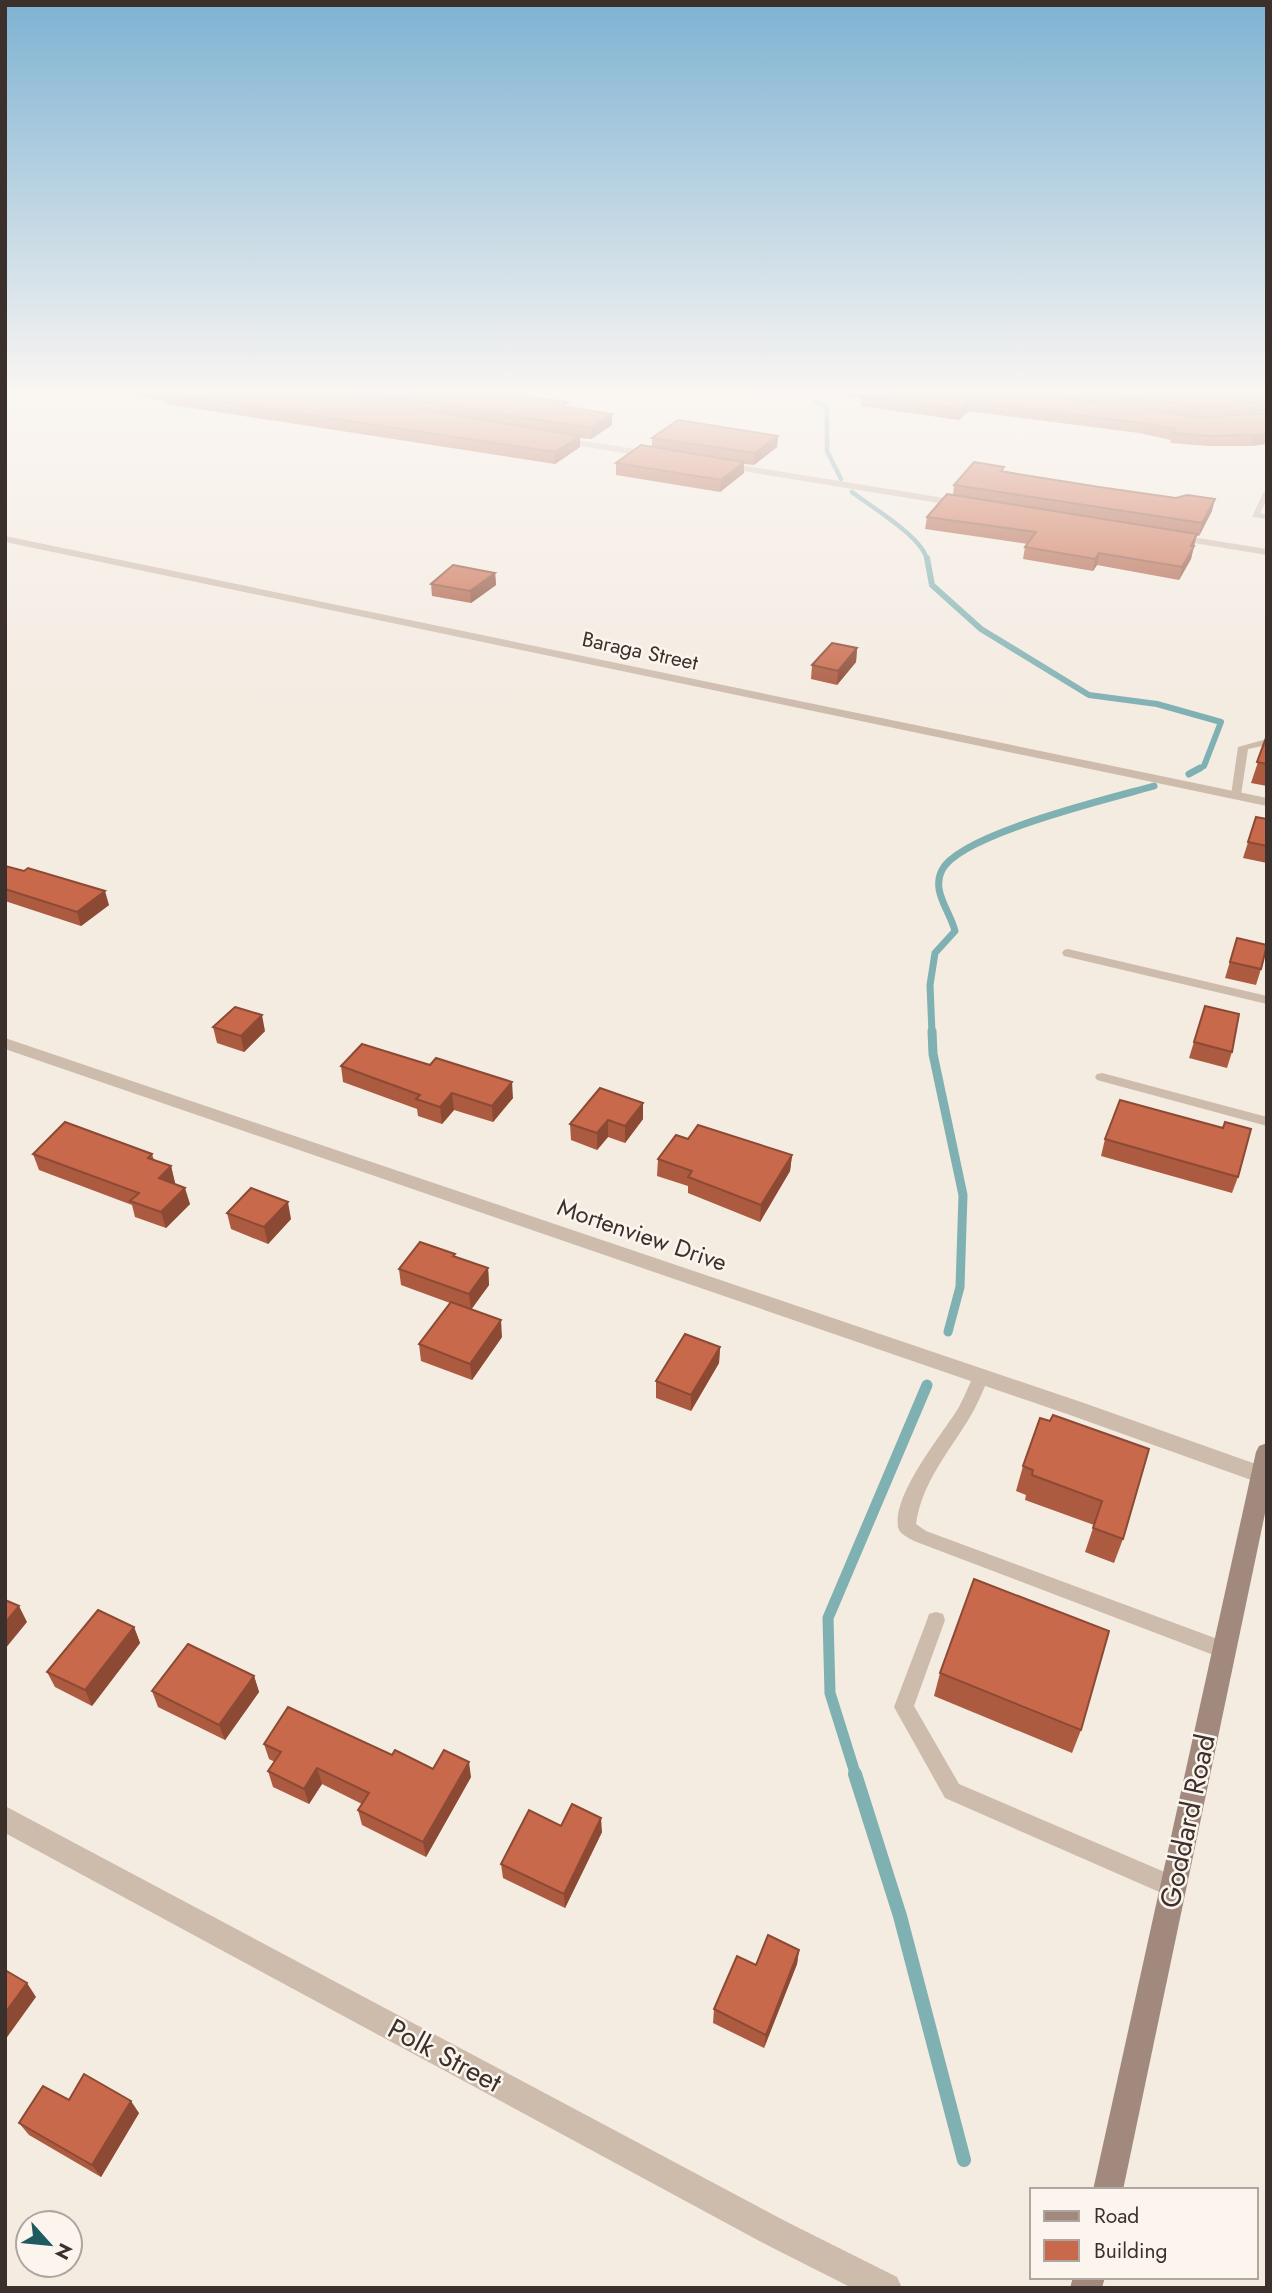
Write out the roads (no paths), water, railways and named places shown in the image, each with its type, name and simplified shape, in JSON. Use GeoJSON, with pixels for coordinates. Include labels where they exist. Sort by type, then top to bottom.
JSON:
{"type":"FeatureCollection","features":[{"type":"Feature","properties":{"kind":"main road","name":"Goddard Road"},"geometry":{"type":"LineString","coordinates":[[1108,2188],[1267,1452]]}},
{"type":"Feature","properties":{"kind":"street"},"geometry":{"type":"LineString","coordinates":[[933,499],[971,505]]}},
{"type":"Feature","properties":{"kind":"street"},"geometry":{"type":"LineString","coordinates":[[1163,536],[1267,552]]}},
{"type":"Feature","properties":{"kind":"street","name":"Baraga Street"},"geometry":{"type":"LineString","coordinates":[[5,539],[1267,802]]}},
{"type":"Feature","properties":{"kind":"street","name":"Mortenview Drive"},"geometry":{"type":"LineString","coordinates":[[5,1043],[1262,1475]]}},
{"type":"Feature","properties":{"kind":"street","name":"Polk Street"},"geometry":{"type":"LineString","coordinates":[[5,1819],[778,2234],[886,2288]]}},
{"type":"Feature","properties":{"kind":"lane"},"geometry":{"type":"LineString","coordinates":[[1264,499],[1255,516],[1267,517]]}},
{"type":"Feature","properties":{"kind":"lane"},"geometry":{"type":"LineString","coordinates":[[1236,795],[1243,747],[1251,743],[1267,742]]}},
{"type":"Feature","properties":{"kind":"lane"},"geometry":{"type":"LineString","coordinates":[[1068,953],[1267,1000]]}},
{"type":"Feature","properties":{"kind":"lane"},"geometry":{"type":"LineString","coordinates":[[1102,1077],[1267,1122]]}},
{"type":"Feature","properties":{"kind":"lane"},"geometry":{"type":"LineString","coordinates":[[981,1377],[963,1416],[922,1473],[908,1510],[907,1527],[920,1535],[1224,1650]]}},
{"type":"Feature","properties":{"kind":"lane"},"geometry":{"type":"LineString","coordinates":[[936,1620],[904,1707],[952,1791],[1173,1887]]}},
{"type":"Feature","properties":{"kind":"waterway"},"geometry":{"type":"LineString","coordinates":[[862,499],[907,532],[927,560]]}},
{"type":"Feature","properties":{"kind":"waterway"},"geometry":{"type":"LineString","coordinates":[[927,558],[932,585],[981,629],[1089,695],[1157,704],[1221,722],[1204,766],[1197,770]]}},
{"type":"Feature","properties":{"kind":"waterway"},"geometry":{"type":"LineString","coordinates":[[1189,774],[1200,768]]}},
{"type":"Feature","properties":{"kind":"waterway"},"geometry":{"type":"LineString","coordinates":[[932,1033],[930,985],[935,953],[955,931],[940,893],[939,878],[942,870],[955,857],[977,843],[1006,831],[1073,808],[1154,786]]}},
{"type":"Feature","properties":{"kind":"waterway"},"geometry":{"type":"LineString","coordinates":[[932,1031],[933,1054],[963,1195],[960,1287],[948,1332]]}},
{"type":"Feature","properties":{"kind":"waterway"},"geometry":{"type":"LineString","coordinates":[[856,1776],[830,1693],[828,1618],[927,1385]]}},
{"type":"Feature","properties":{"kind":"waterway"},"geometry":{"type":"LineString","coordinates":[[855,1774],[900,1916],[964,2160]]}}]}
